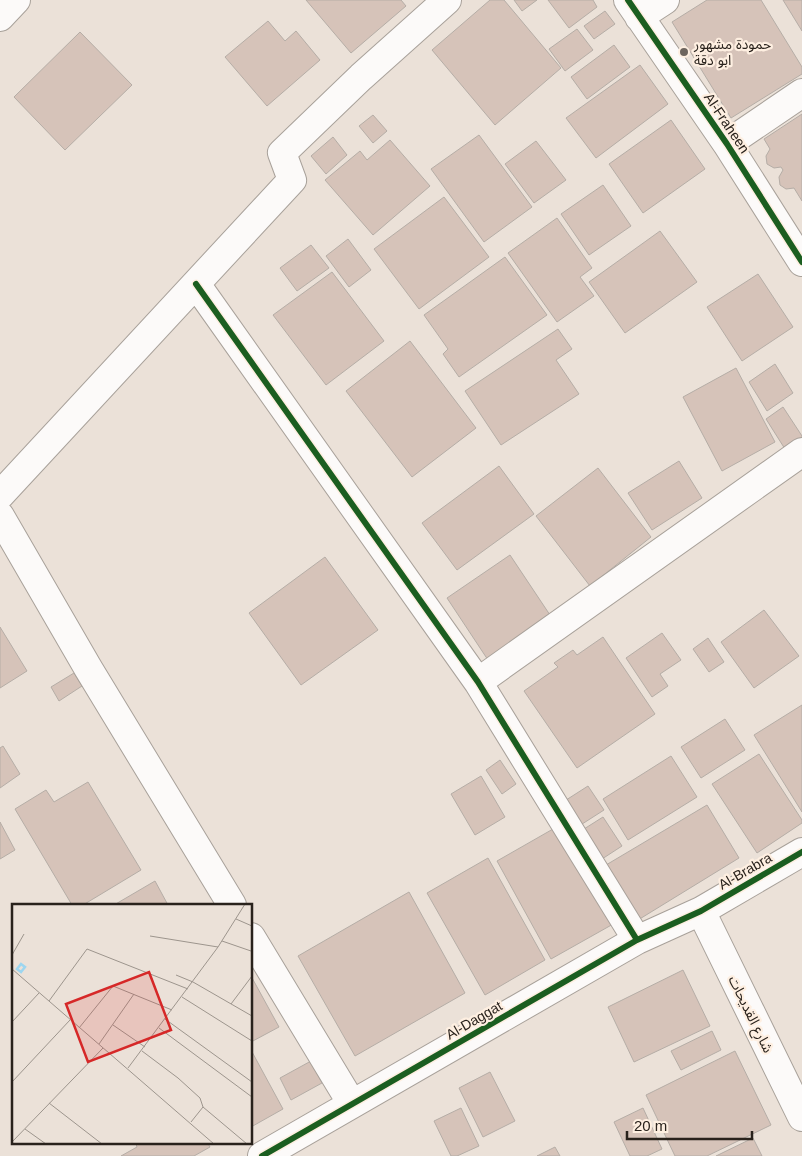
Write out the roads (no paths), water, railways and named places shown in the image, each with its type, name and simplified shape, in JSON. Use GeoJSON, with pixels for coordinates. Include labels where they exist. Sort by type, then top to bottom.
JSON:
{"type":"FeatureCollection","features":[{"type":"Feature","properties":{"kind":"street"},"geometry":{"type":"LineString","coordinates":[[0,17],[16,0]]}},
{"type":"Feature","properties":{"kind":"street"},"geometry":{"type":"LineString","coordinates":[[0,495],[292,180],[282,153],[360,77],[447,0]]}},
{"type":"Feature","properties":{"kind":"street"},"geometry":{"type":"LineString","coordinates":[[633,9],[665,0]]}},
{"type":"Feature","properties":{"kind":"street","name":"Al-Fraheen"},"geometry":{"type":"LineString","coordinates":[[633,9],[726,144],[802,262]]}},
{"type":"Feature","properties":{"kind":"street"},"geometry":{"type":"LineString","coordinates":[[726,144],[802,93]]}},
{"type":"Feature","properties":{"kind":"street"},"geometry":{"type":"LineString","coordinates":[[196,284],[478,682],[638,940]]}},
{"type":"Feature","properties":{"kind":"street"},"geometry":{"type":"LineString","coordinates":[[478,682],[802,452]]}},
{"type":"Feature","properties":{"kind":"street"},"geometry":{"type":"LineString","coordinates":[[0,516],[88,668],[231,904]]}},
{"type":"Feature","properties":{"kind":"street","name":"Al-Brabra"},"geometry":{"type":"LineString","coordinates":[[701,911],[802,852]]}},
{"type":"Feature","properties":{"kind":"street","name":"Al-Daggat"},"geometry":{"type":"LineString","coordinates":[[262,1156],[638,940],[701,911]]}},
{"type":"Feature","properties":{"kind":"street","name":"شارع القديحات"},"geometry":{"type":"LineString","coordinates":[[701,911],[802,1117]]}},
{"type":"Feature","properties":{"kind":"street"},"geometry":{"type":"LineString","coordinates":[[252,939],[352,1104]]}},
{"type":"Feature","properties":{"kind":"place","name":"حمودة مشهور ابو دقة"},"geometry":{"type":"Point","coordinates":[684,52]}}]}
